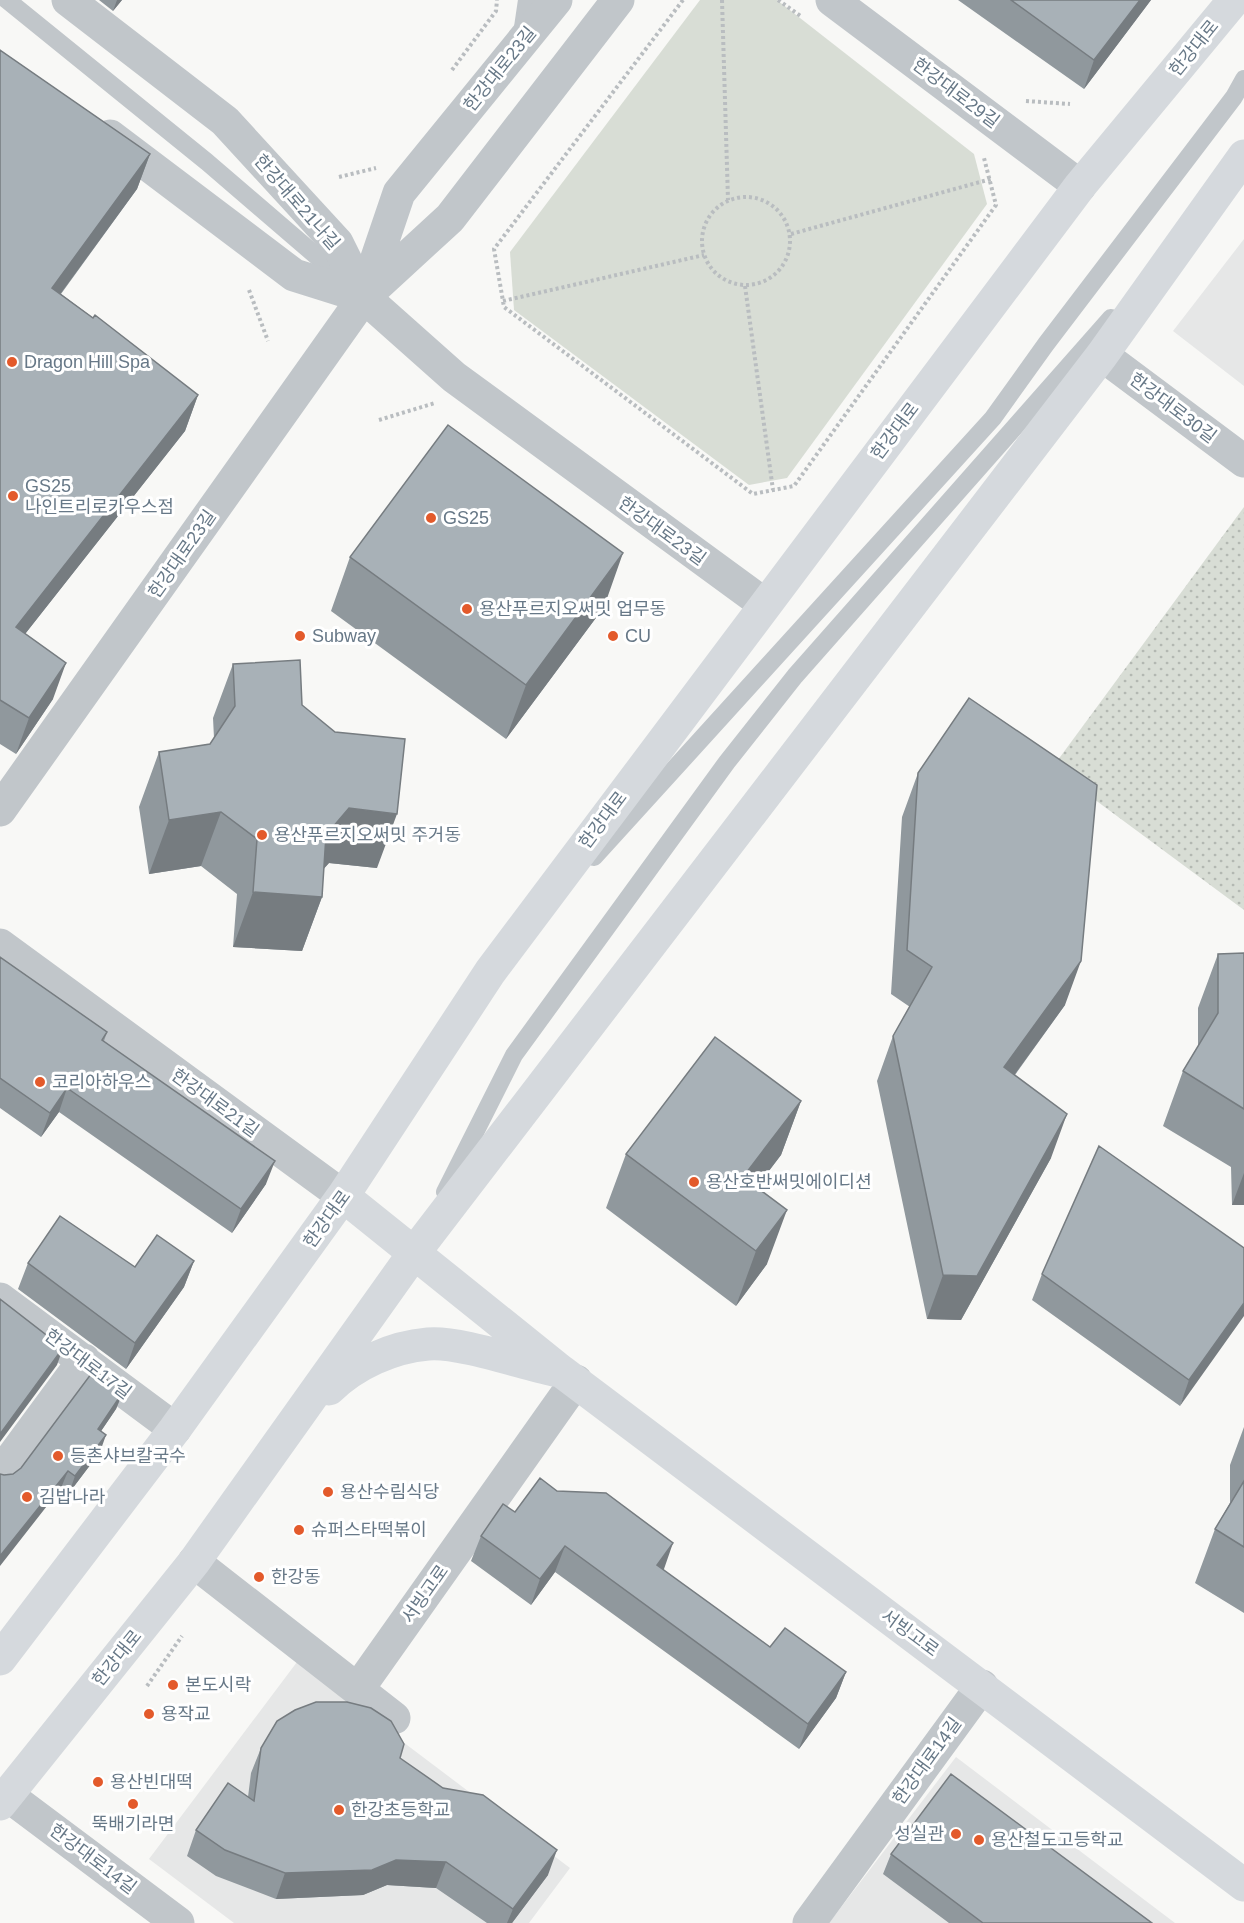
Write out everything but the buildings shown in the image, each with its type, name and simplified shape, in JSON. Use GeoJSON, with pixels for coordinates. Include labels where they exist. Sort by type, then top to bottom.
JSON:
{"type":"FeatureCollection","features":[{"type":"Feature","properties":{"kind":"main road","name":"한강대로"},"geometry":{"type":"LineString","coordinates":[[6,1639],[175,1430],[344,1196],[490,972],[764,604],[1080,186],[1234,0]]}},
{"type":"Feature","properties":{"kind":"main road","name":"한강대로"},"geometry":{"type":"LineString","coordinates":[[3,1799],[194,1562],[414,1253],[1102,355],[1188,231],[1244,156]]}},
{"type":"Feature","properties":{"kind":"main road","name":"서빙고로"},"geometry":{"type":"LineString","coordinates":[[344,1196],[568,1376],[715,1489],[982,1686],[1159,1823],[1244,1885]]}},
{"type":"Feature","properties":{"kind":"main road"},"geometry":{"type":"LineString","coordinates":[[293,1423],[336,1382],[357,1366],[388,1353],[429,1344],[472,1350],[568,1376]]}},
{"type":"Feature","properties":{"kind":"street","name":"한강대로21나길"},"geometry":{"type":"LineString","coordinates":[[68,0],[225,121],[337,243],[364,297]]}},
{"type":"Feature","properties":{"kind":"street","name":"한강대로23길"},"geometry":{"type":"LineString","coordinates":[[364,297],[399,193],[556,0]]}},
{"type":"Feature","properties":{"kind":"street","name":"한강대로23길"},"geometry":{"type":"LineString","coordinates":[[0,810],[364,297],[444,225],[618,0]]}},
{"type":"Feature","properties":{"kind":"street","name":"한강대로29길"},"geometry":{"type":"LineString","coordinates":[[832,0],[1080,186]]}},
{"type":"Feature","properties":{"kind":"street"},"geometry":{"type":"LineString","coordinates":[[85,117],[294,275],[364,297]]}},
{"type":"Feature","properties":{"kind":"street","name":"한강대로23길"},"geometry":{"type":"LineString","coordinates":[[364,297],[454,377],[764,604]]}},
{"type":"Feature","properties":{"kind":"street","name":"한강대로30길"},"geometry":{"type":"LineString","coordinates":[[1102,355],[1244,461]]}},
{"type":"Feature","properties":{"kind":"street","name":"한강대로21길"},"geometry":{"type":"LineString","coordinates":[[0,945],[344,1196]]}},
{"type":"Feature","properties":{"kind":"street","name":"한강대로17길"},"geometry":{"type":"LineString","coordinates":[[0,1299],[175,1430]]}},
{"type":"Feature","properties":{"kind":"street"},"geometry":{"type":"LineString","coordinates":[[0,1474],[84,1360]]}},
{"type":"Feature","properties":{"kind":"street","name":"서빙고로"},"geometry":{"type":"LineString","coordinates":[[358,1689],[568,1376]]}},
{"type":"Feature","properties":{"kind":"street"},"geometry":{"type":"LineString","coordinates":[[194,1562],[394,1718]]}},
{"type":"Feature","properties":{"kind":"street","name":"한강대로14길"},"geometry":{"type":"LineString","coordinates":[[809,1923],[982,1686]]}},
{"type":"Feature","properties":{"kind":"street","name":"한강대로14길"},"geometry":{"type":"LineString","coordinates":[[3,1799],[178,1923]]}},
{"type":"Feature","properties":{"kind":"lane"},"geometry":{"type":"LineString","coordinates":[[8,0],[207,162],[364,297]]}},
{"type":"Feature","properties":{"kind":"lane"},"geometry":{"type":"LineString","coordinates":[[521,43],[527,0]]}},
{"type":"Feature","properties":{"kind":"lane"},"geometry":{"type":"LineString","coordinates":[[490,972],[993,418],[1046,344],[1234,97],[1244,79]]}},
{"type":"Feature","properties":{"kind":"lane"},"geometry":{"type":"LineString","coordinates":[[414,1253],[514,1055],[727,762],[795,676],[1188,231]]}},
{"type":"Feature","properties":{"kind":"path"},"geometry":{"type":"LineString","coordinates":[[448,75],[496,11],[497,0]]}},
{"type":"Feature","properties":{"kind":"path"},"geometry":{"type":"LineString","coordinates":[[683,0],[494,249],[504,307],[753,494],[794,486],[996,205],[981,147]]}},
{"type":"Feature","properties":{"kind":"path"},"geometry":{"type":"LineString","coordinates":[[722,0],[728,200]]}},
{"type":"Feature","properties":{"kind":"path"},"geometry":{"type":"LineString","coordinates":[[778,0],[807,21]]}},
{"type":"Feature","properties":{"kind":"path"},"geometry":{"type":"LineString","coordinates":[[339,177],[380,167]]}},
{"type":"Feature","properties":{"kind":"path"},"geometry":{"type":"LineString","coordinates":[[790,234],[991,179]]}},
{"type":"Feature","properties":{"kind":"path"},"geometry":{"type":"LineString","coordinates":[[748,196],[768,202],[783,215],[790,234],[789,254],[779,271],[745,286],[727,281],[713,271],[704,255],[702,239],[705,223],[715,210],[728,200],[748,196]]}},
{"type":"Feature","properties":{"kind":"path"},"geometry":{"type":"LineString","coordinates":[[503,301],[704,255]]}},
{"type":"Feature","properties":{"kind":"path"},"geometry":{"type":"LineString","coordinates":[[745,286],[773,490]]}},
{"type":"Feature","properties":{"kind":"path"},"geometry":{"type":"LineString","coordinates":[[249,290],[268,341]]}},
{"type":"Feature","properties":{"kind":"path"},"geometry":{"type":"LineString","coordinates":[[379,420],[435,403]]}},
{"type":"Feature","properties":{"kind":"path"},"geometry":{"type":"LineString","coordinates":[[147,1686],[182,1636]]}},
{"type":"Feature","properties":{"kind":"shaded area"},"geometry":{"type":"Polygon","coordinates":[[[700,0],[777,0],[974,154],[987,204],[787,478],[749,485],[514,310],[510,252],[700,0]]]}},
{"type":"Feature","properties":{"kind":"shaded area"},"geometry":{"type":"Polygon","coordinates":[[[1244,239],[1244,386],[1173,331],[1244,239]]]}},
{"type":"Feature","properties":{"kind":"shaded area"},"geometry":{"type":"Polygon","coordinates":[[[1244,507],[1244,910],[1052,768],[1244,507]]]}},
{"type":"Feature","properties":{"kind":"shaded area","name":"한강초등학교"},"geometry":{"type":"Polygon","coordinates":[[[297,1662],[570,1868],[529,1923],[234,1923],[149,1859],[297,1662]]]}},
{"type":"Feature","properties":{"kind":"shaded area","name":"용산철도고등학교"},"geometry":{"type":"Polygon","coordinates":[[[956,1757],[1175,1923],[829,1923],[956,1757]]]}},
{"type":"Feature","properties":{"kind":"place","name":"Dragon Hill Spa"},"geometry":{"type":"Point","coordinates":[12,362]}},
{"type":"Feature","properties":{"kind":"place","name":"GS25 나인트리로카우스점"},"geometry":{"type":"Point","coordinates":[13,496]}},
{"type":"Feature","properties":{"kind":"place","name":"GS25"},"geometry":{"type":"Point","coordinates":[431,518]}},
{"type":"Feature","properties":{"kind":"place","name":"용산푸르지오써밋 업무동"},"geometry":{"type":"Point","coordinates":[467,609]}},
{"type":"Feature","properties":{"kind":"place","name":"Subway"},"geometry":{"type":"Point","coordinates":[300,636]}},
{"type":"Feature","properties":{"kind":"place","name":"CU"},"geometry":{"type":"Point","coordinates":[613,636]}},
{"type":"Feature","properties":{"kind":"place","name":"용산푸르지오써밋 주거동"},"geometry":{"type":"Point","coordinates":[262,835]}},
{"type":"Feature","properties":{"kind":"place","name":"코리아하우스"},"geometry":{"type":"Point","coordinates":[40,1082]}},
{"type":"Feature","properties":{"kind":"place","name":"용산호반써밋에이디션"},"geometry":{"type":"Point","coordinates":[694,1182]}},
{"type":"Feature","properties":{"kind":"place","name":"등촌샤브칼국수"},"geometry":{"type":"Point","coordinates":[58,1456]}},
{"type":"Feature","properties":{"kind":"place","name":"용산수림식당"},"geometry":{"type":"Point","coordinates":[328,1492]}},
{"type":"Feature","properties":{"kind":"place","name":"김밥나라"},"geometry":{"type":"Point","coordinates":[27,1497]}},
{"type":"Feature","properties":{"kind":"place","name":"슈퍼스타떡볶이"},"geometry":{"type":"Point","coordinates":[299,1530]}},
{"type":"Feature","properties":{"kind":"place","name":"한강동"},"geometry":{"type":"Point","coordinates":[259,1577]}},
{"type":"Feature","properties":{"kind":"place","name":"본도시락"},"geometry":{"type":"Point","coordinates":[173,1685]}},
{"type":"Feature","properties":{"kind":"place","name":"용작교"},"geometry":{"type":"Point","coordinates":[149,1714]}},
{"type":"Feature","properties":{"kind":"place","name":"용산빈대떡"},"geometry":{"type":"Point","coordinates":[98,1782]}},
{"type":"Feature","properties":{"kind":"place","name":"뚝배기라면"},"geometry":{"type":"Point","coordinates":[133,1804]}},
{"type":"Feature","properties":{"kind":"place","name":"한강초등학교"},"geometry":{"type":"Point","coordinates":[339,1810]}},
{"type":"Feature","properties":{"kind":"place","name":"성실관"},"geometry":{"type":"Point","coordinates":[956,1834]}},
{"type":"Feature","properties":{"kind":"place","name":"용산철도고등학교"},"geometry":{"type":"Point","coordinates":[979,1840]}}]}
